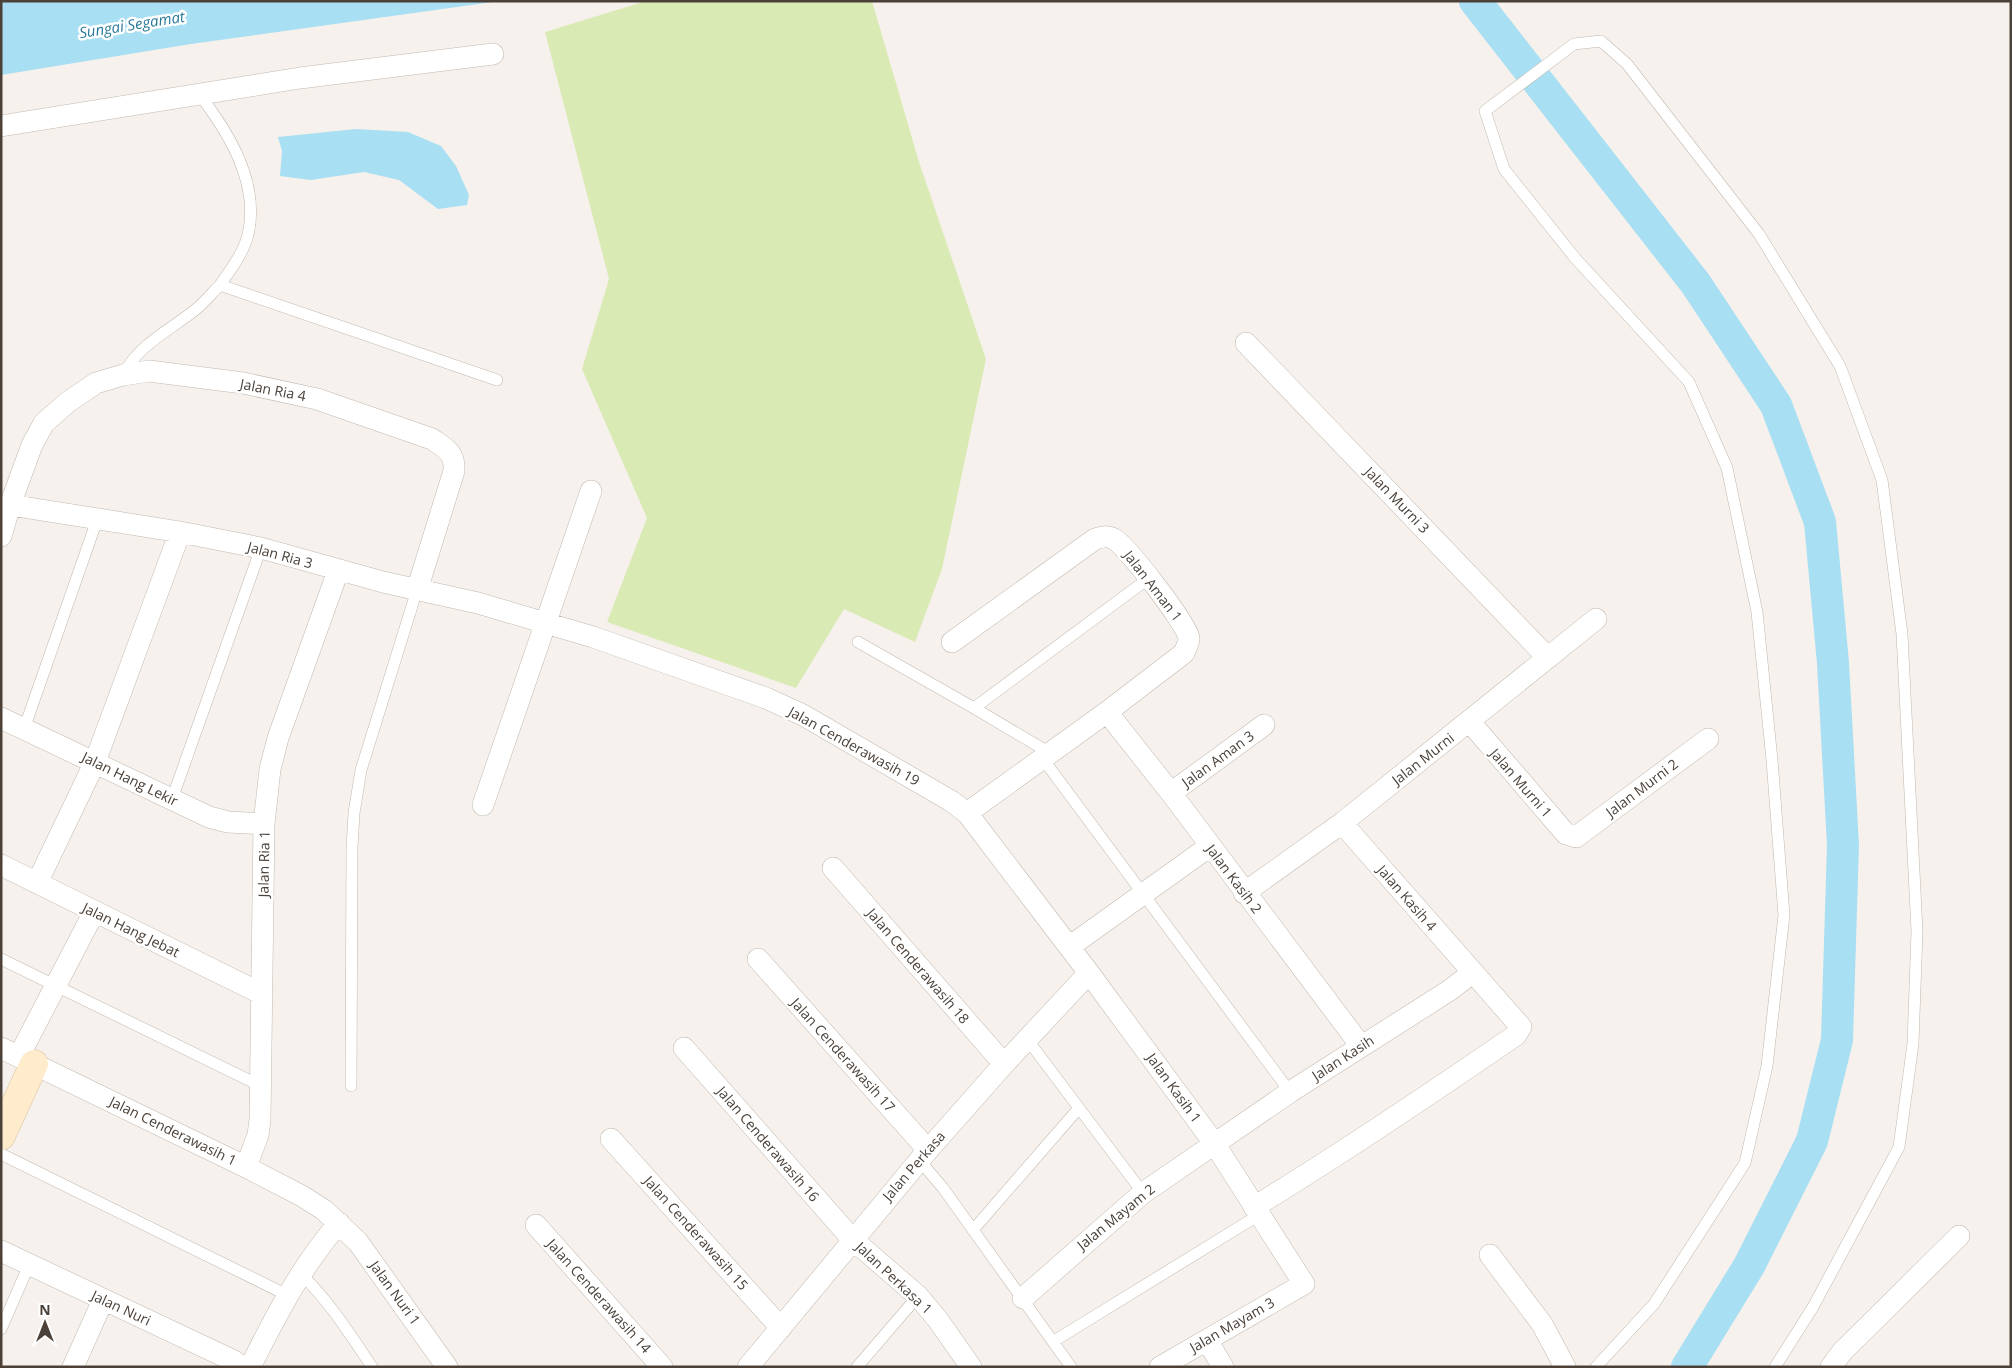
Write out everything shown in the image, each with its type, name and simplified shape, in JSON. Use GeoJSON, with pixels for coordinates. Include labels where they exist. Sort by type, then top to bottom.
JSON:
{"type":"FeatureCollection","features":[{"type":"Feature","properties":{"kind":"street"},"geometry":{"type":"LineString","coordinates":[[1,126],[300,78],[493,54]]}},
{"type":"Feature","properties":{"kind":"street","name":"Jalan Murni 3"},"geometry":{"type":"LineString","coordinates":[[1246,343],[1548,658]]}},
{"type":"Feature","properties":{"kind":"street","name":"Jalan Ria 4"},"geometry":{"type":"LineString","coordinates":[[1,536],[10,505],[32,446],[44,423],[68,402],[96,383],[123,375],[149,371],[243,383],[316,399],[432,439],[448,450],[455,460],[454,472],[417,590]]}},
{"type":"Feature","properties":{"kind":"street"},"geometry":{"type":"LineString","coordinates":[[484,805],[591,491]]}},
{"type":"Feature","properties":{"kind":"street","name":"Jalan Ria 3"},"geometry":{"type":"LineString","coordinates":[[10,505],[180,532],[261,548],[338,571],[478,603],[546,623]]}},
{"type":"Feature","properties":{"kind":"street"},"geometry":{"type":"LineString","coordinates":[[37,883],[95,762],[180,532]]}},
{"type":"Feature","properties":{"kind":"street","name":"Jalan Aman 1"},"geometry":{"type":"LineString","coordinates":[[952,642],[1095,539],[1106,536],[1116,539],[1149,578],[1185,627],[1189,640],[1184,653],[1107,712],[968,813]]}},
{"type":"Feature","properties":{"kind":"street","name":"Jalan Ria 1"},"geometry":{"type":"LineString","coordinates":[[246,1167],[258,1135],[261,1086],[264,824],[270,769],[278,738],[338,571]]}},
{"type":"Feature","properties":{"kind":"street","name":"Jalan Murni"},"geometry":{"type":"LineString","coordinates":[[1244,893],[1342,823],[1596,619]]}},
{"type":"Feature","properties":{"kind":"street","name":"Jalan Cenderawasih 19"},"geometry":{"type":"LineString","coordinates":[[546,623],[766,698],[804,715],[952,801],[968,813],[1089,973]]}},
{"type":"Feature","properties":{"kind":"street","name":"Jalan Kasih 2"},"geometry":{"type":"LineString","coordinates":[[1107,712],[1171,793],[1244,893],[1361,1046]]}},
{"type":"Feature","properties":{"kind":"street","name":"Jalan Hang Lekir"},"geometry":{"type":"LineString","coordinates":[[1,718],[209,817],[228,822],[264,824]]}},
{"type":"Feature","properties":{"kind":"street","name":"Jalan Murni 1"},"geometry":{"type":"LineString","coordinates":[[1470,722],[1566,834],[1576,837]]}},
{"type":"Feature","properties":{"kind":"street","name":"Jalan Aman 3"},"geometry":{"type":"LineString","coordinates":[[1171,793],[1264,725]]}},
{"type":"Feature","properties":{"kind":"street","name":"Jalan Murni 2"},"geometry":{"type":"LineString","coordinates":[[1576,837],[1708,739]]}},
{"type":"Feature","properties":{"kind":"street","name":"Jalan Kasih 4"},"geometry":{"type":"LineString","coordinates":[[1256,1211],[1516,1035],[1521,1027],[1342,823]]}},
{"type":"Feature","properties":{"kind":"street"},"geometry":{"type":"LineString","coordinates":[[1070,947],[1210,846]]}},
{"type":"Feature","properties":{"kind":"street","name":"Jalan Hang Jebat"},"geometry":{"type":"LineString","coordinates":[[1,865],[262,994]]}},
{"type":"Feature","properties":{"kind":"street","name":"Jalan Cenderawasih 18"},"geometry":{"type":"LineString","coordinates":[[832,868],[1004,1064]]}},
{"type":"Feature","properties":{"kind":"street"},"geometry":{"type":"LineString","coordinates":[[1,1136],[18,1056],[94,912]]}},
{"type":"Feature","properties":{"kind":"street","name":"Jalan Cenderawasih 17"},"geometry":{"type":"LineString","coordinates":[[758,959],[924,1155]]}},
{"type":"Feature","properties":{"kind":"street","name":"Jalan Perkasa"},"geometry":{"type":"LineString","coordinates":[[748,1367],[852,1239],[924,1155],[1004,1064],[1089,973]]}},
{"type":"Feature","properties":{"kind":"street","name":"Jalan Kasih 1"},"geometry":{"type":"LineString","coordinates":[[1089,973],[1214,1143],[1304,1284]]}},
{"type":"Feature","properties":{"kind":"street","name":"Jalan Kasih"},"geometry":{"type":"LineString","coordinates":[[1214,1143],[1450,990],[1472,973]]}},
{"type":"Feature","properties":{"kind":"street","name":"Jalan Cenderawasih 16"},"geometry":{"type":"LineString","coordinates":[[684,1048],[852,1239]]}},
{"type":"Feature","properties":{"kind":"street","name":"Jalan Cenderawasih 1"},"geometry":{"type":"LineString","coordinates":[[18,1056],[302,1196],[339,1223]]}},
{"type":"Feature","properties":{"kind":"street","name":"Jalan Cenderawasih 15"},"geometry":{"type":"LineString","coordinates":[[611,1139],[781,1328]]}},
{"type":"Feature","properties":{"kind":"street","name":"Jalan Mayam 2"},"geometry":{"type":"LineString","coordinates":[[1023,1298],[1143,1193],[1214,1143]]}},
{"type":"Feature","properties":{"kind":"street"},"geometry":{"type":"LineString","coordinates":[[250,1367],[300,1272],[339,1223]]}},
{"type":"Feature","properties":{"kind":"street","name":"Jalan Nuri 1"},"geometry":{"type":"LineString","coordinates":[[339,1223],[358,1242],[447,1367]]}},
{"type":"Feature","properties":{"kind":"street","name":"Jalan Cenderawasih 14"},"geometry":{"type":"LineString","coordinates":[[536,1225],[662,1367]]}},
{"type":"Feature","properties":{"kind":"street"},"geometry":{"type":"LineString","coordinates":[[1831,1367],[1842,1352],[1958,1236]]}},
{"type":"Feature","properties":{"kind":"street","name":"Jalan Perkasa 1"},"geometry":{"type":"LineString","coordinates":[[852,1239],[918,1296],[938,1320],[971,1367]]}},
{"type":"Feature","properties":{"kind":"street","name":"Jalan Nuri"},"geometry":{"type":"LineString","coordinates":[[1,1251],[234,1361],[241,1367]]}},
{"type":"Feature","properties":{"kind":"street"},"geometry":{"type":"LineString","coordinates":[[1490,1256],[1542,1324],[1565,1367]]}},
{"type":"Feature","properties":{"kind":"street","name":"Jalan Mayam 3"},"geometry":{"type":"LineString","coordinates":[[1160,1367],[1304,1284]]}},
{"type":"Feature","properties":{"kind":"street"},"geometry":{"type":"LineString","coordinates":[[72,1367],[103,1300]]}},
{"type":"Feature","properties":{"kind":"street"},"geometry":{"type":"LineString","coordinates":[[1207,1340],[1223,1367]]}},
{"type":"Feature","properties":{"kind":"lane"},"geometry":{"type":"LineString","coordinates":[[1596,1367],[1654,1304],[1745,1164],[1767,1066],[1784,916],[1758,612],[1727,468],[1689,382],[1575,258],[1504,169],[1485,111],[1574,44],[1601,41],[1627,64],[1759,234],[1840,366],[1882,480],[1902,634],[1917,931],[1913,1044],[1899,1147],[1813,1307],[1775,1367]]}},
{"type":"Feature","properties":{"kind":"lane"},"geometry":{"type":"LineString","coordinates":[[123,375],[128,364],[143,348],[196,309],[220,285],[238,258],[248,236],[251,215],[248,186],[238,155],[222,123],[199,94]]}},
{"type":"Feature","properties":{"kind":"lane"},"geometry":{"type":"LineString","coordinates":[[220,285],[497,380]]}},
{"type":"Feature","properties":{"kind":"lane"},"geometry":{"type":"LineString","coordinates":[[24,729],[97,520]]}},
{"type":"Feature","properties":{"kind":"lane"},"geometry":{"type":"LineString","coordinates":[[172,799],[261,548]]}},
{"type":"Feature","properties":{"kind":"lane"},"geometry":{"type":"LineString","coordinates":[[974,708],[1149,578]]}},
{"type":"Feature","properties":{"kind":"lane"},"geometry":{"type":"LineString","coordinates":[[351,1086],[352,857],[354,813],[361,770],[417,590]]}},
{"type":"Feature","properties":{"kind":"lane"},"geometry":{"type":"LineString","coordinates":[[858,642],[974,708],[1046,756],[1290,1092]]}},
{"type":"Feature","properties":{"kind":"lane"},"geometry":{"type":"LineString","coordinates":[[1,959],[261,1086]]}},
{"type":"Feature","properties":{"kind":"lane"},"geometry":{"type":"LineString","coordinates":[[1027,1039],[1143,1193]]}},
{"type":"Feature","properties":{"kind":"lane"},"geometry":{"type":"LineString","coordinates":[[973,1230],[1079,1108]]}},
{"type":"Feature","properties":{"kind":"lane"},"geometry":{"type":"LineString","coordinates":[[1,1154],[287,1295]]}},
{"type":"Feature","properties":{"kind":"lane"},"geometry":{"type":"LineString","coordinates":[[924,1155],[943,1188],[1071,1367]]}},
{"type":"Feature","properties":{"kind":"lane"},"geometry":{"type":"LineString","coordinates":[[1054,1341],[1256,1211]]}},
{"type":"Feature","properties":{"kind":"lane"},"geometry":{"type":"LineString","coordinates":[[1,1329],[30,1265]]}},
{"type":"Feature","properties":{"kind":"lane"},"geometry":{"type":"LineString","coordinates":[[300,1272],[317,1289],[339,1318],[372,1367]]}},
{"type":"Feature","properties":{"kind":"lane"},"geometry":{"type":"LineString","coordinates":[[862,1365],[918,1296]]}},
{"type":"Feature","properties":{"kind":"green space"},"geometry":{"type":"Polygon","coordinates":[[[646,1],[872,1],[919,162],[986,359],[942,569],[915,642],[844,609],[796,688],[607,622],[647,518],[582,369],[609,279],[545,32],[646,1]]]}},
{"type":"Feature","properties":{"kind":"water","name":"Sungai Segamat"},"geometry":{"type":"Polygon","coordinates":[[[1,1],[500,1],[191,44],[1,75],[1,1]]]}},
{"type":"Feature","properties":{"kind":"water"},"geometry":{"type":"Polygon","coordinates":[[[356,129],[408,132],[441,146],[456,166],[469,195],[467,205],[438,209],[399,180],[364,172],[311,180],[280,176],[282,151],[278,137],[356,129]]]}},
{"type":"Feature","properties":{"kind":"waterway"},"geometry":{"type":"LineString","coordinates":[[1475,1],[1696,284],[1776,405],[1820,522],[1833,663],[1843,845],[1837,1040],[1812,1141],[1749,1266],[1687,1367]]}}]}
